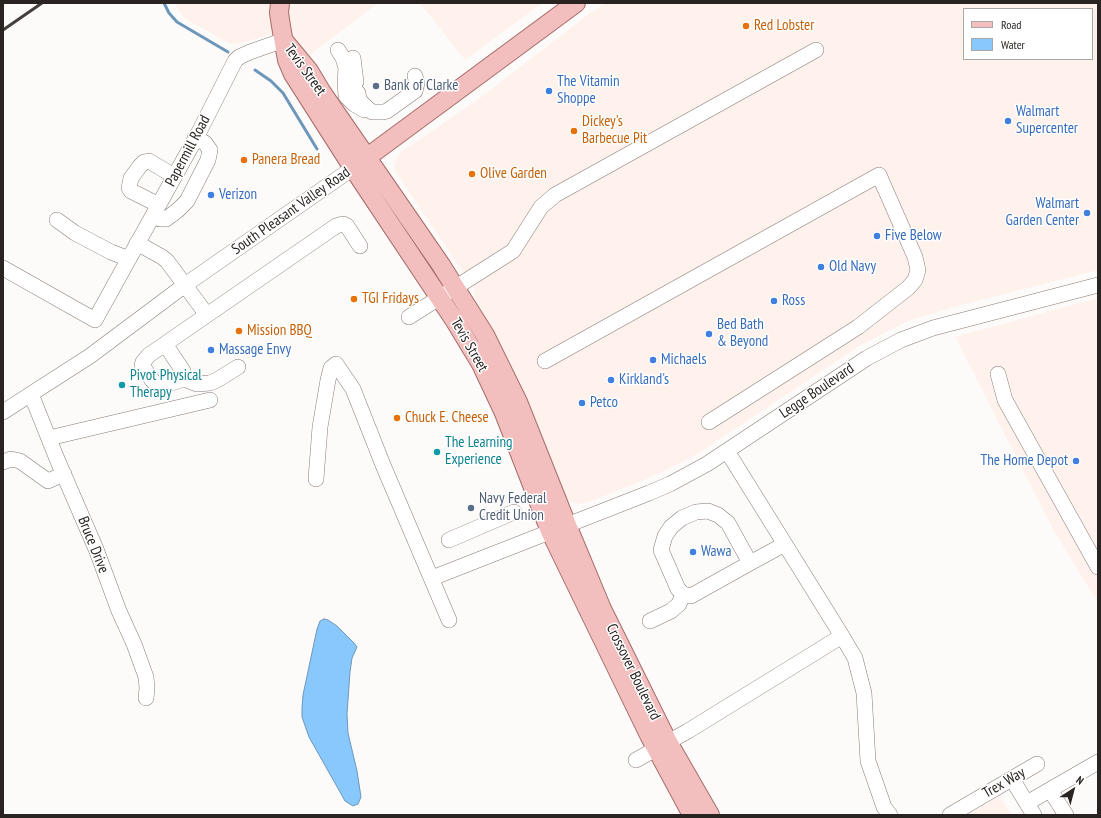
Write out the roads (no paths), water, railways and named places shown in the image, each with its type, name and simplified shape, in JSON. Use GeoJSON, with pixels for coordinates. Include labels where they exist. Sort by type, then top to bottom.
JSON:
{"type":"FeatureCollection","features":[{"type":"Feature","properties":{"kind":"main road"},"geometry":{"type":"LineString","coordinates":[[280,3],[279,13],[284,40]]}},
{"type":"Feature","properties":{"kind":"main road","name":"South Pleasant Valley Road"},"geometry":{"type":"LineString","coordinates":[[360,163],[576,3]]}},
{"type":"Feature","properties":{"kind":"main road","name":"Tevis Street"},"geometry":{"type":"LineString","coordinates":[[284,40],[309,71],[360,163],[439,297],[481,364],[493,389],[550,531]]}},
{"type":"Feature","properties":{"kind":"main road","name":"Tevis Street"},"geometry":{"type":"LineString","coordinates":[[360,163],[455,287],[485,335],[511,386],[567,525]]}},
{"type":"Feature","properties":{"kind":"main road","name":"Crossover Boulevard"},"geometry":{"type":"LineString","coordinates":[[567,525],[692,815]]}},
{"type":"Feature","properties":{"kind":"main road","name":"Crossover Boulevard"},"geometry":{"type":"LineString","coordinates":[[550,531],[662,746],[710,815]]}},
{"type":"Feature","properties":{"kind":"street","name":"Papermill Road"},"geometry":{"type":"LineString","coordinates":[[3,268],[95,320],[195,138],[235,61],[239,57],[250,52],[284,40]]}},
{"type":"Feature","properties":{"kind":"street"},"geometry":{"type":"LineString","coordinates":[[375,112],[370,110],[359,100],[353,58],[342,48],[346,68],[344,83],[346,96],[361,109],[367,112],[375,112],[387,111],[415,91],[417,83],[415,76]]}},
{"type":"Feature","properties":{"kind":"street"},"geometry":{"type":"LineString","coordinates":[[409,317],[513,251],[541,207],[555,195],[816,50]]}},
{"type":"Feature","properties":{"kind":"street"},"geometry":{"type":"LineString","coordinates":[[174,176],[156,164],[149,161],[144,162],[131,178],[129,188],[156,210],[160,219],[166,219],[178,210],[187,201],[208,160],[210,150],[205,143],[195,138]]}},
{"type":"Feature","properties":{"kind":"street","name":"South Pleasant Valley Road"},"geometry":{"type":"LineString","coordinates":[[3,412],[90,356],[185,285],[360,163]]}},
{"type":"Feature","properties":{"kind":"street"},"geometry":{"type":"LineString","coordinates":[[545,361],[879,175],[915,257],[918,270],[915,280],[908,288],[858,326],[710,422]]}},
{"type":"Feature","properties":{"kind":"street"},"geometry":{"type":"LineString","coordinates":[[57,220],[81,236],[111,252],[129,259]]}},
{"type":"Feature","properties":{"kind":"street"},"geometry":{"type":"LineString","coordinates":[[238,367],[210,383],[197,384],[184,379],[162,386],[156,384],[142,365],[145,358],[340,224],[344,224],[348,227],[360,246]]}},
{"type":"Feature","properties":{"kind":"street"},"geometry":{"type":"LineString","coordinates":[[137,243],[167,261],[207,315]]}},
{"type":"Feature","properties":{"kind":"street","name":"Legge Boulevard"},"geometry":{"type":"LineString","coordinates":[[432,578],[670,484],[707,464],[867,358],[901,340],[933,328],[1098,285]]}},
{"type":"Feature","properties":{"kind":"street"},"geometry":{"type":"LineString","coordinates":[[165,344],[181,367],[184,374],[184,379]]}},
{"type":"Feature","properties":{"kind":"street"},"geometry":{"type":"LineString","coordinates":[[316,479],[320,427],[328,380],[331,368],[336,364],[353,389],[383,465],[449,620]]}},
{"type":"Feature","properties":{"kind":"street"},"geometry":{"type":"LineString","coordinates":[[998,374],[1005,400],[1098,567]]}},
{"type":"Feature","properties":{"kind":"street","name":"Bruce Drive"},"geometry":{"type":"LineString","coordinates":[[31,394],[96,549],[119,611],[134,644],[146,677],[146,698]]}},
{"type":"Feature","properties":{"kind":"street"},"geometry":{"type":"LineString","coordinates":[[49,438],[210,400]]}},
{"type":"Feature","properties":{"kind":"street"},"geometry":{"type":"LineString","coordinates":[[726,451],[855,658],[864,693],[868,761],[884,806],[890,815]]}},
{"type":"Feature","properties":{"kind":"street"},"geometry":{"type":"LineString","coordinates":[[3,462],[11,459],[20,461],[48,481],[64,474]]}},
{"type":"Feature","properties":{"kind":"street"},"geometry":{"type":"LineString","coordinates":[[750,563],[728,523],[718,515],[708,511],[696,512],[682,518],[671,527],[665,536],[661,550],[678,589],[683,594],[691,596],[785,544]]}},
{"type":"Feature","properties":{"kind":"street"},"geometry":{"type":"LineString","coordinates":[[449,540],[514,512]]}},
{"type":"Feature","properties":{"kind":"street"},"geometry":{"type":"LineString","coordinates":[[650,621],[671,612],[679,604],[683,594]]}},
{"type":"Feature","properties":{"kind":"street"},"geometry":{"type":"LineString","coordinates":[[636,760],[662,746],[842,636]]}},
{"type":"Feature","properties":{"kind":"street"},"geometry":{"type":"LineString","coordinates":[[1012,779],[1031,809],[1050,790],[1098,762]]}},
{"type":"Feature","properties":{"kind":"street","name":"Trex Way"},"geometry":{"type":"LineString","coordinates":[[950,815],[1037,764]]}},
{"type":"Feature","properties":{"kind":"street"},"geometry":{"type":"LineString","coordinates":[[1050,790],[1066,815]]}},
{"type":"Feature","properties":{"kind":"water"},"geometry":{"type":"Polygon","coordinates":[[[324,619],[337,626],[357,647],[352,658],[347,714],[348,733],[357,771],[361,797],[358,804],[353,806],[345,801],[309,737],[302,717],[303,695],[317,629],[320,621],[324,619]]]}},
{"type":"Feature","properties":{"kind":"waterway"},"geometry":{"type":"LineString","coordinates":[[164,3],[169,13],[177,22],[228,52]]}},
{"type":"Feature","properties":{"kind":"waterway"},"geometry":{"type":"LineString","coordinates":[[255,70],[271,81],[283,93],[317,149]]}},
{"type":"Feature","properties":{"kind":"railway"},"geometry":{"type":"LineString","coordinates":[[3,30],[42,3]]}},
{"type":"Feature","properties":{"kind":"place","name":"Red Lobster"},"geometry":{"type":"Point","coordinates":[746,26]}},
{"type":"Feature","properties":{"kind":"place","name":"Bank of Clarke"},"geometry":{"type":"Point","coordinates":[376,86]}},
{"type":"Feature","properties":{"kind":"place","name":"The Vitamin Shoppe"},"geometry":{"type":"Point","coordinates":[549,91]}},
{"type":"Feature","properties":{"kind":"place","name":"Walmart Supercenter"},"geometry":{"type":"Point","coordinates":[1008,121]}},
{"type":"Feature","properties":{"kind":"place","name":"Dickey's Barbecue Pit"},"geometry":{"type":"Point","coordinates":[574,131]}},
{"type":"Feature","properties":{"kind":"place","name":"Panera Bread"},"geometry":{"type":"Point","coordinates":[244,160]}},
{"type":"Feature","properties":{"kind":"place","name":"Olive Garden"},"geometry":{"type":"Point","coordinates":[472,174]}},
{"type":"Feature","properties":{"kind":"place","name":"Verizon"},"geometry":{"type":"Point","coordinates":[211,195]}},
{"type":"Feature","properties":{"kind":"place","name":"Walmart Garden Center"},"geometry":{"type":"Point","coordinates":[1087,213]}},
{"type":"Feature","properties":{"kind":"place","name":"Five Below"},"geometry":{"type":"Point","coordinates":[877,236]}},
{"type":"Feature","properties":{"kind":"place","name":"Old Navy"},"geometry":{"type":"Point","coordinates":[821,267]}},
{"type":"Feature","properties":{"kind":"place","name":"TGI Fridays"},"geometry":{"type":"Point","coordinates":[354,299]}},
{"type":"Feature","properties":{"kind":"place","name":"Ross"},"geometry":{"type":"Point","coordinates":[774,301]}},
{"type":"Feature","properties":{"kind":"place","name":"Mission BBQ"},"geometry":{"type":"Point","coordinates":[239,331]}},
{"type":"Feature","properties":{"kind":"place","name":"Bed Bath & Beyond"},"geometry":{"type":"Point","coordinates":[709,334]}},
{"type":"Feature","properties":{"kind":"place","name":"Massage Envy"},"geometry":{"type":"Point","coordinates":[211,350]}},
{"type":"Feature","properties":{"kind":"place","name":"Michaels"},"geometry":{"type":"Point","coordinates":[653,360]}},
{"type":"Feature","properties":{"kind":"place","name":"Kirkland's"},"geometry":{"type":"Point","coordinates":[611,380]}},
{"type":"Feature","properties":{"kind":"place","name":"Pivot Physical Therapy"},"geometry":{"type":"Point","coordinates":[122,385]}},
{"type":"Feature","properties":{"kind":"place","name":"Petco"},"geometry":{"type":"Point","coordinates":[582,403]}},
{"type":"Feature","properties":{"kind":"place","name":"Chuck E. Cheese"},"geometry":{"type":"Point","coordinates":[397,418]}},
{"type":"Feature","properties":{"kind":"place","name":"The Learning Experience"},"geometry":{"type":"Point","coordinates":[437,452]}},
{"type":"Feature","properties":{"kind":"place","name":"The Home Depot"},"geometry":{"type":"Point","coordinates":[1076,461]}},
{"type":"Feature","properties":{"kind":"place","name":"Navy Federal Credit Union"},"geometry":{"type":"Point","coordinates":[471,508]}},
{"type":"Feature","properties":{"kind":"place","name":"Wawa"},"geometry":{"type":"Point","coordinates":[693,552]}}]}
